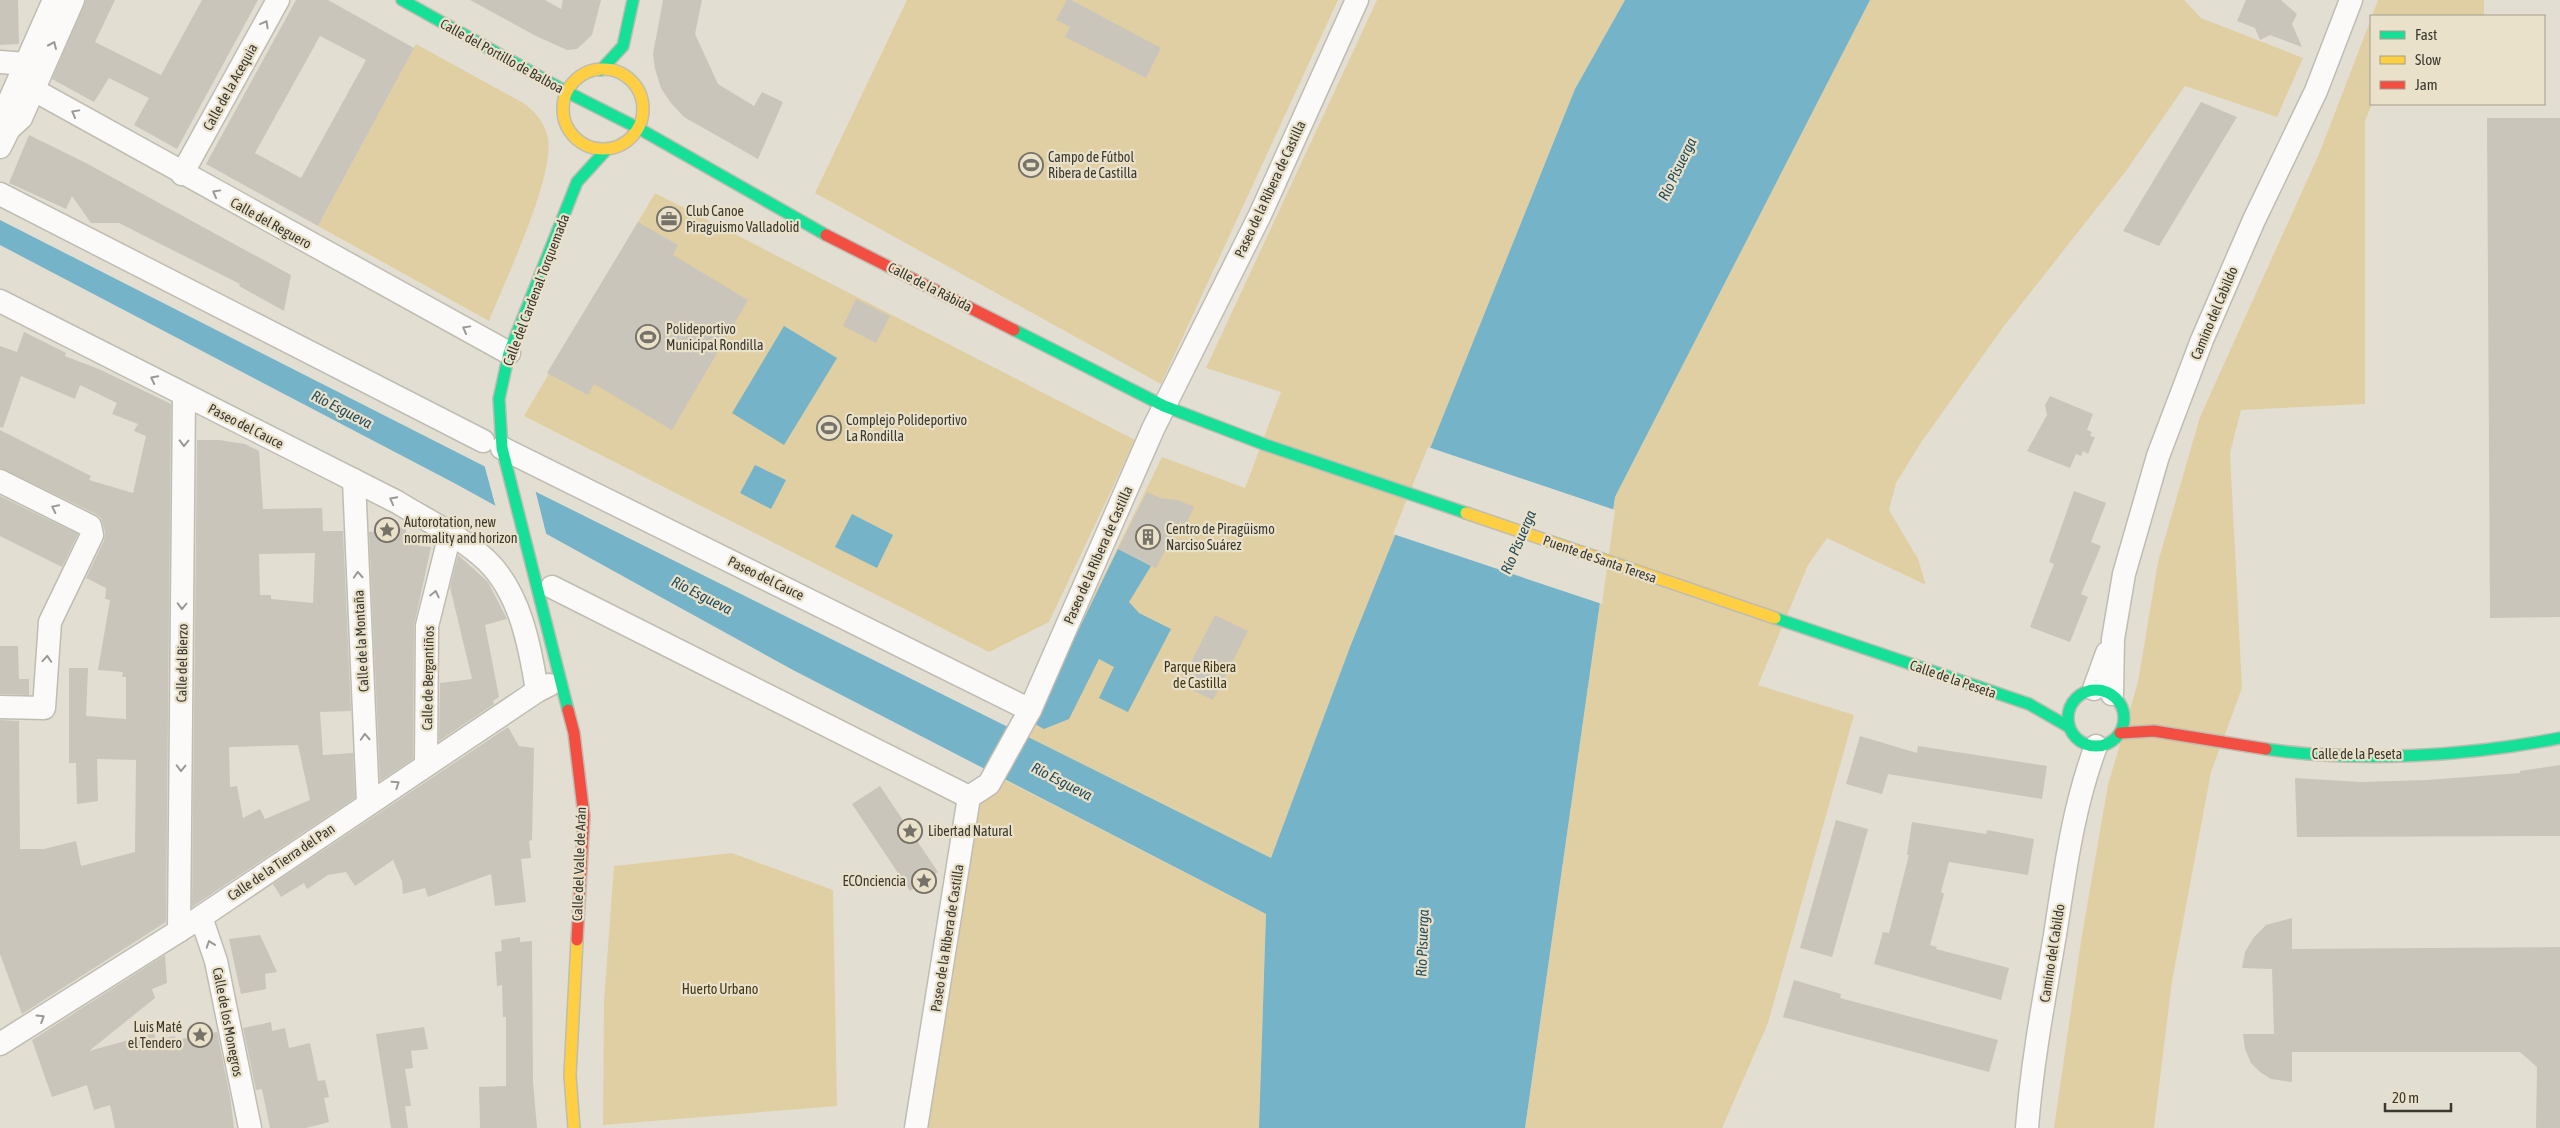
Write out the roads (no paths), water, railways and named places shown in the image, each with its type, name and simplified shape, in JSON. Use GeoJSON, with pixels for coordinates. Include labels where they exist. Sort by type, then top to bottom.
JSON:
{"type":"FeatureCollection","features":[{"type":"Feature","properties":{"kind":"main road","name":"Calle del Portillo de Balboa"},"geometry":{"type":"LineString","coordinates":[[402,0],[603,111]]}},
{"type":"Feature","properties":{"kind":"main road"},"geometry":{"type":"LineString","coordinates":[[630,80],[623,46],[632,0]]}},
{"type":"Feature","properties":{"kind":"main road"},"geometry":{"type":"LineString","coordinates":[[601,70],[623,46]]}},
{"type":"Feature","properties":{"kind":"main road"},"geometry":{"type":"LineString","coordinates":[[607,149],[595,149],[577,140],[566,124],[563,114],[567,92],[580,77],[589,72],[601,70],[622,74],[630,80],[637,89],[642,101],[641,120],[638,128]]}},
{"type":"Feature","properties":{"kind":"main road","name":"Calle de la Rábida"},"geometry":{"type":"LineString","coordinates":[[603,111],[638,128],[783,212],[1164,406],[1266,445]]}},
{"type":"Feature","properties":{"kind":"main road","name":"Calle del Cardenal Torquemada"},"geometry":{"type":"LineString","coordinates":[[528,545],[493,444],[499,399],[509,353],[577,182],[607,149],[616,147],[632,136],[638,128]]}},
{"type":"Feature","properties":{"kind":"main road","name":"Calle del Cardenal Torquemada"},"geometry":{"type":"LineString","coordinates":[[577,140],[577,182]]}},
{"type":"Feature","properties":{"kind":"main road","name":"Puente de Santa Teresa"},"geometry":{"type":"LineString","coordinates":[[1266,445],[1878,654]]}},
{"type":"Feature","properties":{"kind":"main road","name":"Calle del Valle de Arán"},"geometry":{"type":"LineString","coordinates":[[528,545],[574,733],[584,816],[570,1075],[574,1128]]}},
{"type":"Feature","properties":{"kind":"main road","name":"Calle de la Peseta"},"geometry":{"type":"LineString","coordinates":[[1878,654],[2029,704],[2069,727]]}},
{"type":"Feature","properties":{"kind":"main road"},"geometry":{"type":"LineString","coordinates":[[2085,692],[2103,692],[2118,700],[2124,714],[2120,733],[2110,742],[2091,745],[2078,740],[2069,727],[2068,711],[2071,704],[2085,692]]}},
{"type":"Feature","properties":{"kind":"main road","name":"Calle de la Peseta"},"geometry":{"type":"LineString","coordinates":[[2029,704],[2071,704]]}},
{"type":"Feature","properties":{"kind":"main road","name":"Calle de la Peseta"},"geometry":{"type":"LineString","coordinates":[[2124,714],[2154,731]]}},
{"type":"Feature","properties":{"kind":"main road","name":"Calle de la Peseta"},"geometry":{"type":"LineString","coordinates":[[2120,733],[2154,731],[2300,754],[2416,755],[2513,747],[2560,738]]}},
{"type":"Feature","properties":{"kind":"street"},"geometry":{"type":"LineString","coordinates":[[0,147],[9,129],[26,64],[54,0]]}},
{"type":"Feature","properties":{"kind":"street"},"geometry":{"type":"LineString","coordinates":[[11,120],[34,90],[73,0]]}},
{"type":"Feature","properties":{"kind":"street","name":"Calle de la Acequia"},"geometry":{"type":"LineString","coordinates":[[182,174],[278,0]]}},
{"type":"Feature","properties":{"kind":"street","name":"Paseo de la Ribera de Castilla"},"geometry":{"type":"LineString","coordinates":[[916,1128],[969,797],[989,784],[1026,718],[1164,406],[1260,215],[1357,0]]}},
{"type":"Feature","properties":{"kind":"street","name":"Camino del Cabildo"},"geometry":{"type":"LineString","coordinates":[[2103,692],[2124,574],[2158,456],[2202,340],[2254,220],[2316,91],[2351,0]]}},
{"type":"Feature","properties":{"kind":"street"},"geometry":{"type":"LineString","coordinates":[[0,62],[26,64]]}},
{"type":"Feature","properties":{"kind":"street","name":"Calle del Reguero"},"geometry":{"type":"LineString","coordinates":[[34,90],[182,174],[509,353]]}},
{"type":"Feature","properties":{"kind":"street","name":"Paseo del Cauce"},"geometry":{"type":"LineString","coordinates":[[0,194],[493,444],[1026,718]]}},
{"type":"Feature","properties":{"kind":"street","name":"Paseo del Cauce"},"geometry":{"type":"LineString","coordinates":[[0,301],[354,480],[450,534],[486,560],[509,589],[533,664],[537,690]]}},
{"type":"Feature","properties":{"kind":"street","name":"Calle del Bierzo"},"geometry":{"type":"LineString","coordinates":[[179,931],[184,395]]}},
{"type":"Feature","properties":{"kind":"street","name":"Calle de la Montaña"},"geometry":{"type":"LineString","coordinates":[[354,480],[368,803]]}},
{"type":"Feature","properties":{"kind":"street"},"geometry":{"type":"LineString","coordinates":[[0,481],[90,526],[92,536],[50,622],[44,708],[0,707]]}},
{"type":"Feature","properties":{"kind":"street","name":"Calle de Bergantiños"},"geometry":{"type":"LineString","coordinates":[[426,764],[427,626],[450,534]]}},
{"type":"Feature","properties":{"kind":"street"},"geometry":{"type":"LineString","coordinates":[[552,587],[969,797]]}},
{"type":"Feature","properties":{"kind":"street","name":"Calle de la Tierra del Pan"},"geometry":{"type":"LineString","coordinates":[[0,1043],[201,917],[537,690],[561,680]]}},
{"type":"Feature","properties":{"kind":"street","name":"Camino del Cabildo"},"geometry":{"type":"LineString","coordinates":[[2027,1128],[2031,1084],[2072,831],[2091,745]]}},
{"type":"Feature","properties":{"kind":"street","name":"Calle de los Monegros"},"geometry":{"type":"LineString","coordinates":[[201,917],[216,961],[250,1128]]}},
{"type":"Feature","properties":{"kind":"water"},"geometry":{"type":"Polygon","coordinates":[[[1625,0],[1870,0],[1615,497],[1525,1128],[1259,1128],[1266,914],[793,670],[456,484],[0,245],[0,220],[474,461],[1271,858],[1350,647],[1575,89],[1625,0]]]}},
{"type":"Feature","properties":{"kind":"water"},"geometry":{"type":"Polygon","coordinates":[[[784,326],[837,358],[784,445],[732,413],[784,326]]]}},
{"type":"Feature","properties":{"kind":"water"},"geometry":{"type":"Polygon","coordinates":[[[755,465],[786,480],[771,509],[740,493],[755,465]]]}},
{"type":"Feature","properties":{"kind":"water"},"geometry":{"type":"Polygon","coordinates":[[[852,514],[893,535],[877,568],[835,547],[852,514]]]}},
{"type":"Feature","properties":{"kind":"water"},"geometry":{"type":"Polygon","coordinates":[[[1118,549],[1151,566],[1129,602],[1139,613],[1171,629],[1128,712],[1099,698],[1114,667],[1099,659],[1069,719],[1044,729],[1033,723],[1118,549]]]}},
{"type":"Feature","properties":{"kind":"place","name":"Campo de Fútbol Ribera de Castilla"},"geometry":{"type":"Point","coordinates":[1031,165]}},
{"type":"Feature","properties":{"kind":"place","name":"Club Canoe Piraguismo Valladolid"},"geometry":{"type":"Point","coordinates":[669,219]}},
{"type":"Feature","properties":{"kind":"place","name":"Polideportivo Municipal Rondilla"},"geometry":{"type":"Point","coordinates":[648,337]}},
{"type":"Feature","properties":{"kind":"place","name":"Complejo Polideportivo La Rondilla"},"geometry":{"type":"Point","coordinates":[829,428]}},
{"type":"Feature","properties":{"kind":"place","name":"Autorotation, new normality and horizon"},"geometry":{"type":"Point","coordinates":[387,530]}},
{"type":"Feature","properties":{"kind":"place","name":"Centro de Piragüismo Narciso Suárez"},"geometry":{"type":"Point","coordinates":[1148,537]}},
{"type":"Feature","properties":{"kind":"place","name":"Libertad Natural"},"geometry":{"type":"Point","coordinates":[910,831]}},
{"type":"Feature","properties":{"kind":"place","name":"ECOnciencia"},"geometry":{"type":"Point","coordinates":[924,881]}},
{"type":"Feature","properties":{"kind":"place","name":"Luis Maté el Tendero"},"geometry":{"type":"Point","coordinates":[200,1035]}},
{"type":"Feature","properties":{"kind":"water label","name":"Río Pisuerga"},"geometry":{"type":"Point","coordinates":[1677,169]}},
{"type":"Feature","properties":{"kind":"water label","name":"Río Esgueva"},"geometry":{"type":"Point","coordinates":[342,409]}},
{"type":"Feature","properties":{"kind":"water label","name":"Río Pisuerga"},"geometry":{"type":"Point","coordinates":[1518,542]}},
{"type":"Feature","properties":{"kind":"water label","name":"Río Esgueva"},"geometry":{"type":"Point","coordinates":[702,595]}},
{"type":"Feature","properties":{"kind":"water label","name":"Río Esgueva"},"geometry":{"type":"Point","coordinates":[1062,781]}},
{"type":"Feature","properties":{"kind":"water label","name":"Río Pisuerga"},"geometry":{"type":"Point","coordinates":[1422,943]}},
{"type":"Feature","properties":{"kind":"park label","name":"Parque Ribera de Castilla"},"geometry":{"type":"Point","coordinates":[1200,676]}},
{"type":"Feature","properties":{"kind":"park label","name":"Huerto Urbano"},"geometry":{"type":"Point","coordinates":[720,989]}}]}
